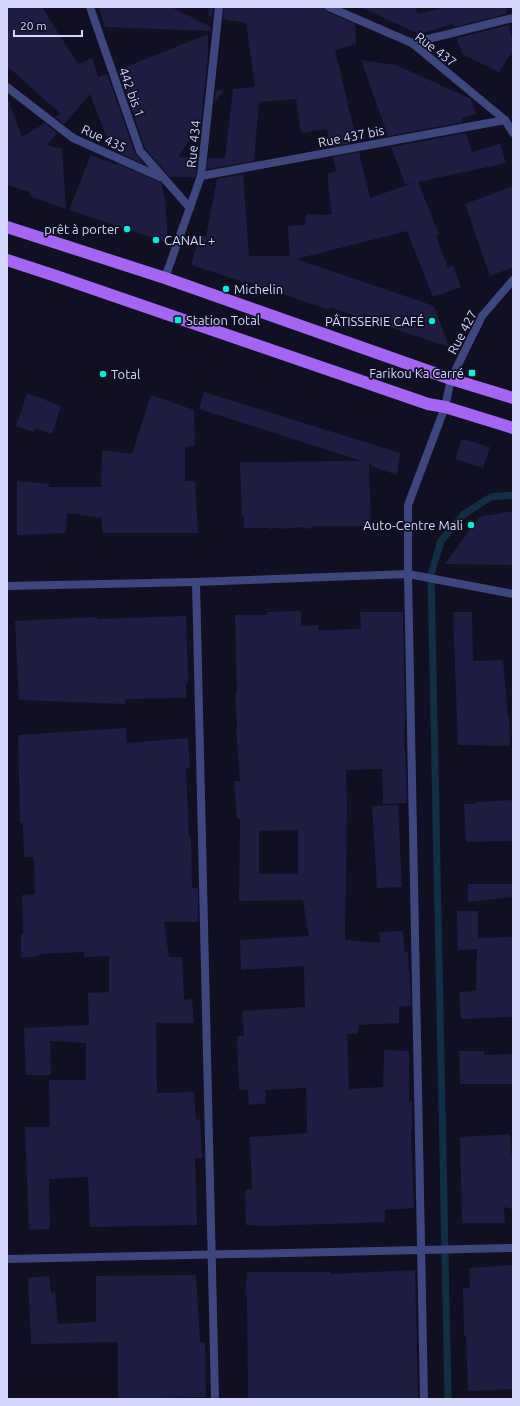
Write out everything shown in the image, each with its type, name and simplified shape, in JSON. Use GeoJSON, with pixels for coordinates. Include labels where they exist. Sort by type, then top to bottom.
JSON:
{"type":"FeatureCollection","features":[{"type":"Feature","properties":{"kind":"main road"},"geometry":{"type":"LineString","coordinates":[[7,228],[165,278],[451,379],[513,398]]}},
{"type":"Feature","properties":{"kind":"main road"},"geometry":{"type":"LineString","coordinates":[[7,260],[428,404],[445,407],[513,428]]}},
{"type":"Feature","properties":{"kind":"street","name":"442 bis 1"},"geometry":{"type":"LineString","coordinates":[[90,7],[140,151],[164,179]]}},
{"type":"Feature","properties":{"kind":"street","name":"Rue 434"},"geometry":{"type":"LineString","coordinates":[[165,278],[201,176],[219,7]]}},
{"type":"Feature","properties":{"kind":"street","name":"Rue 437"},"geometry":{"type":"LineString","coordinates":[[329,7],[412,43],[505,120],[513,133]]}},
{"type":"Feature","properties":{"kind":"street"},"geometry":{"type":"LineString","coordinates":[[412,43],[513,18]]}},
{"type":"Feature","properties":{"kind":"street","name":"Rue 435"},"geometry":{"type":"LineString","coordinates":[[7,87],[73,138],[164,179],[190,208]]}},
{"type":"Feature","properties":{"kind":"street","name":"Rue 437 bis"},"geometry":{"type":"LineString","coordinates":[[201,176],[505,120]]}},
{"type":"Feature","properties":{"kind":"street","name":"Rue 427"},"geometry":{"type":"LineString","coordinates":[[424,1399],[408,574],[408,505],[445,407],[451,379],[482,316],[513,280]]}},
{"type":"Feature","properties":{"kind":"street"},"geometry":{"type":"LineString","coordinates":[[7,586],[196,582],[408,574],[513,594]]}},
{"type":"Feature","properties":{"kind":"street"},"geometry":{"type":"LineString","coordinates":[[196,582],[215,1399]]}},
{"type":"Feature","properties":{"kind":"street"},"geometry":{"type":"LineString","coordinates":[[7,1259],[513,1248]]}},
{"type":"Feature","properties":{"kind":"building"},"geometry":{"type":"Polygon","coordinates":[[[7,7],[42,7],[78,64],[92,58],[98,77],[107,74],[135,153],[144,164],[111,149],[90,94],[64,124],[55,117],[61,114],[7,66],[7,7]]]}},
{"type":"Feature","properties":{"kind":"building"},"geometry":{"type":"Polygon","coordinates":[[[99,7],[171,7],[211,27],[211,31],[105,27],[99,7]]]}},
{"type":"Feature","properties":{"kind":"building"},"geometry":{"type":"Polygon","coordinates":[[[209,7],[213,7],[212,17],[208,16],[209,7]]]}},
{"type":"Feature","properties":{"kind":"building"},"geometry":{"type":"Polygon","coordinates":[[[224,7],[324,7],[327,12],[355,24],[356,44],[335,50],[357,142],[330,147],[327,129],[301,133],[296,99],[259,102],[254,161],[207,169],[208,158],[225,158],[233,89],[255,87],[246,23],[223,19],[224,7]]]}},
{"type":"Feature","properties":{"kind":"building"},"geometry":{"type":"Polygon","coordinates":[[[360,7],[416,7],[417,14],[448,7],[506,7],[507,14],[454,27],[453,24],[419,34],[360,7]]]}},
{"type":"Feature","properties":{"kind":"building"},"geometry":{"type":"Polygon","coordinates":[[[509,25],[513,42],[513,50],[499,72],[462,54],[457,38],[509,25]]]}},
{"type":"Feature","properties":{"kind":"building"},"geometry":{"type":"Polygon","coordinates":[[[208,34],[208,54],[201,123],[178,157],[197,158],[196,175],[195,177],[170,177],[145,148],[118,70],[208,34]]]}},
{"type":"Feature","properties":{"kind":"building"},"geometry":{"type":"Polygon","coordinates":[[[361,60],[396,65],[471,99],[476,114],[462,118],[463,122],[388,136],[361,60]]]}},
{"type":"Feature","properties":{"kind":"building"},"geometry":{"type":"Polygon","coordinates":[[[224,90],[214,104],[216,91],[224,90]]]}},
{"type":"Feature","properties":{"kind":"building"},"geometry":{"type":"Polygon","coordinates":[[[7,102],[9,102],[22,137],[45,123],[57,133],[47,145],[62,149],[66,209],[29,196],[30,192],[7,185],[7,102]]]}},
{"type":"Feature","properties":{"kind":"building"},"geometry":{"type":"Polygon","coordinates":[[[466,133],[472,152],[500,144],[506,163],[418,182],[439,234],[436,236],[448,268],[453,266],[461,287],[433,297],[407,231],[296,259],[434,306],[449,347],[329,307],[329,310],[244,281],[191,265],[200,235],[206,237],[217,179],[243,174],[249,256],[290,257],[288,226],[305,225],[306,214],[332,215],[327,174],[336,171],[333,157],[359,152],[370,198],[413,183],[405,184],[391,147],[466,133]]]}},
{"type":"Feature","properties":{"kind":"building"},"geometry":{"type":"Polygon","coordinates":[[[91,155],[117,165],[116,163],[161,183],[165,199],[168,243],[69,210],[91,155]]]}},
{"type":"Feature","properties":{"kind":"building"},"geometry":{"type":"Polygon","coordinates":[[[513,186],[513,267],[490,276],[465,204],[513,186]]]}},
{"type":"Feature","properties":{"kind":"building"},"geometry":{"type":"Polygon","coordinates":[[[204,392],[400,453],[397,475],[369,464],[371,526],[314,526],[308,529],[299,527],[283,529],[281,527],[271,529],[244,528],[244,516],[242,516],[240,462],[362,461],[199,409],[204,392]]]}},
{"type":"Feature","properties":{"kind":"building"},"geometry":{"type":"Polygon","coordinates":[[[27,394],[45,399],[61,406],[52,434],[35,428],[34,432],[16,426],[27,394]]]}},
{"type":"Feature","properties":{"kind":"building"},"geometry":{"type":"Polygon","coordinates":[[[151,395],[194,410],[195,446],[185,447],[185,481],[195,481],[198,533],[102,533],[102,518],[67,513],[66,533],[17,535],[17,481],[50,484],[48,487],[101,487],[102,450],[132,454],[151,395]]]}},
{"type":"Feature","properties":{"kind":"building"},"geometry":{"type":"Polygon","coordinates":[[[462,439],[490,447],[483,468],[455,459],[462,439]]]}},
{"type":"Feature","properties":{"kind":"building"},"geometry":{"type":"Polygon","coordinates":[[[513,511],[513,565],[445,564],[479,517],[513,511]]]}},
{"type":"Feature","properties":{"kind":"building"},"geometry":{"type":"Polygon","coordinates":[[[301,611],[301,626],[318,625],[318,630],[361,629],[360,612],[403,612],[405,712],[404,750],[407,803],[383,804],[382,769],[346,770],[347,805],[345,940],[380,943],[379,932],[403,931],[404,952],[408,952],[410,972],[411,1006],[399,1006],[399,1023],[358,1025],[358,1034],[347,1034],[349,1089],[383,1087],[384,1050],[409,1051],[409,1101],[412,1101],[411,1130],[414,1208],[385,1210],[385,1222],[267,1226],[246,1225],[245,1190],[252,1189],[250,1137],[307,1133],[306,1088],[265,1090],[266,1103],[249,1105],[248,1090],[239,1090],[237,1036],[244,1036],[242,1011],[305,1007],[304,966],[241,970],[240,940],[309,936],[303,900],[239,901],[240,819],[237,819],[234,781],[240,781],[235,695],[237,694],[235,615],[267,615],[267,612],[301,611]],[[298,830],[259,831],[259,874],[298,874],[298,830]]]}},
{"type":"Feature","properties":{"kind":"building"},"geometry":{"type":"Polygon","coordinates":[[[453,612],[472,612],[473,661],[503,660],[509,717],[510,746],[458,745],[453,612]]]}},
{"type":"Feature","properties":{"kind":"building"},"geometry":{"type":"Polygon","coordinates":[[[186,616],[188,682],[186,683],[186,698],[125,699],[125,704],[19,700],[15,621],[97,617],[97,619],[186,616]]]}},
{"type":"Feature","properties":{"kind":"building"},"geometry":{"type":"Polygon","coordinates":[[[126,728],[126,743],[188,738],[190,768],[186,769],[189,837],[191,837],[192,888],[198,888],[198,922],[164,922],[169,957],[182,957],[184,1000],[192,999],[194,1023],[156,1023],[157,1093],[194,1092],[196,1120],[200,1119],[202,1158],[195,1158],[197,1225],[90,1227],[88,1177],[49,1179],[50,1229],[29,1230],[25,1127],[50,1127],[49,1080],[86,1080],[86,1043],[50,1041],[51,1075],[26,1075],[24,1028],[89,1025],[88,993],[109,992],[109,956],[84,957],[84,952],[39,954],[39,956],[21,958],[21,934],[23,934],[22,895],[35,894],[34,857],[24,857],[23,823],[20,823],[18,735],[126,728]]]}},
{"type":"Feature","properties":{"kind":"building"},"geometry":{"type":"Polygon","coordinates":[[[513,800],[513,841],[466,842],[464,804],[513,800]]]}},
{"type":"Feature","properties":{"kind":"building"},"geometry":{"type":"Polygon","coordinates":[[[398,805],[402,887],[377,888],[372,806],[398,805]]]}},
{"type":"Feature","properties":{"kind":"building"},"geometry":{"type":"Polygon","coordinates":[[[468,884],[513,884],[513,897],[468,902],[468,884]]]}},
{"type":"Feature","properties":{"kind":"building"},"geometry":{"type":"Polygon","coordinates":[[[457,911],[478,911],[478,938],[512,937],[513,1017],[461,1019],[459,992],[476,991],[477,949],[458,950],[457,911]]]}},
{"type":"Feature","properties":{"kind":"building"},"geometry":{"type":"Polygon","coordinates":[[[459,1051],[484,1051],[484,1055],[513,1054],[513,1084],[460,1084],[459,1051]]]}},
{"type":"Feature","properties":{"kind":"building"},"geometry":{"type":"Polygon","coordinates":[[[510,1134],[511,1154],[513,1154],[513,1209],[504,1207],[505,1223],[462,1223],[460,1137],[510,1134]]]}},
{"type":"Feature","properties":{"kind":"building"},"geometry":{"type":"Polygon","coordinates":[[[513,1265],[513,1389],[468,1391],[466,1336],[464,1336],[463,1288],[470,1288],[469,1268],[513,1265]]]}},
{"type":"Feature","properties":{"kind":"building"},"geometry":{"type":"Polygon","coordinates":[[[415,1270],[418,1399],[248,1399],[247,1296],[245,1296],[247,1272],[330,1272],[330,1274],[415,1270]]]}},
{"type":"Feature","properties":{"kind":"building"},"geometry":{"type":"Polygon","coordinates":[[[196,1275],[200,1342],[205,1342],[206,1397],[118,1399],[118,1342],[31,1344],[28,1278],[49,1276],[51,1293],[55,1292],[58,1324],[96,1322],[96,1276],[196,1275]]]}},
{"type":"Feature","properties":{"kind":"waterway"},"geometry":{"type":"LineString","coordinates":[[448,1399],[431,574],[441,541],[464,514],[491,497],[513,495]]}},
{"type":"Feature","properties":{"kind":"place","name":"prêt à porter"},"geometry":{"type":"Point","coordinates":[127,229]}},
{"type":"Feature","properties":{"kind":"place","name":"CANAL +"},"geometry":{"type":"Point","coordinates":[156,240]}},
{"type":"Feature","properties":{"kind":"place","name":"Michelin"},"geometry":{"type":"Point","coordinates":[226,289]}},
{"type":"Feature","properties":{"kind":"place","name":"Station Total"},"geometry":{"type":"Point","coordinates":[178,320]}},
{"type":"Feature","properties":{"kind":"place","name":"PÂTISSERIE CAFÉ"},"geometry":{"type":"Point","coordinates":[432,321]}},
{"type":"Feature","properties":{"kind":"place","name":"Farikou Ka Carré"},"geometry":{"type":"Point","coordinates":[472,373]}},
{"type":"Feature","properties":{"kind":"place","name":"Total"},"geometry":{"type":"Point","coordinates":[103,374]}},
{"type":"Feature","properties":{"kind":"place","name":"Auto-Centre Mali"},"geometry":{"type":"Point","coordinates":[471,525]}}]}
